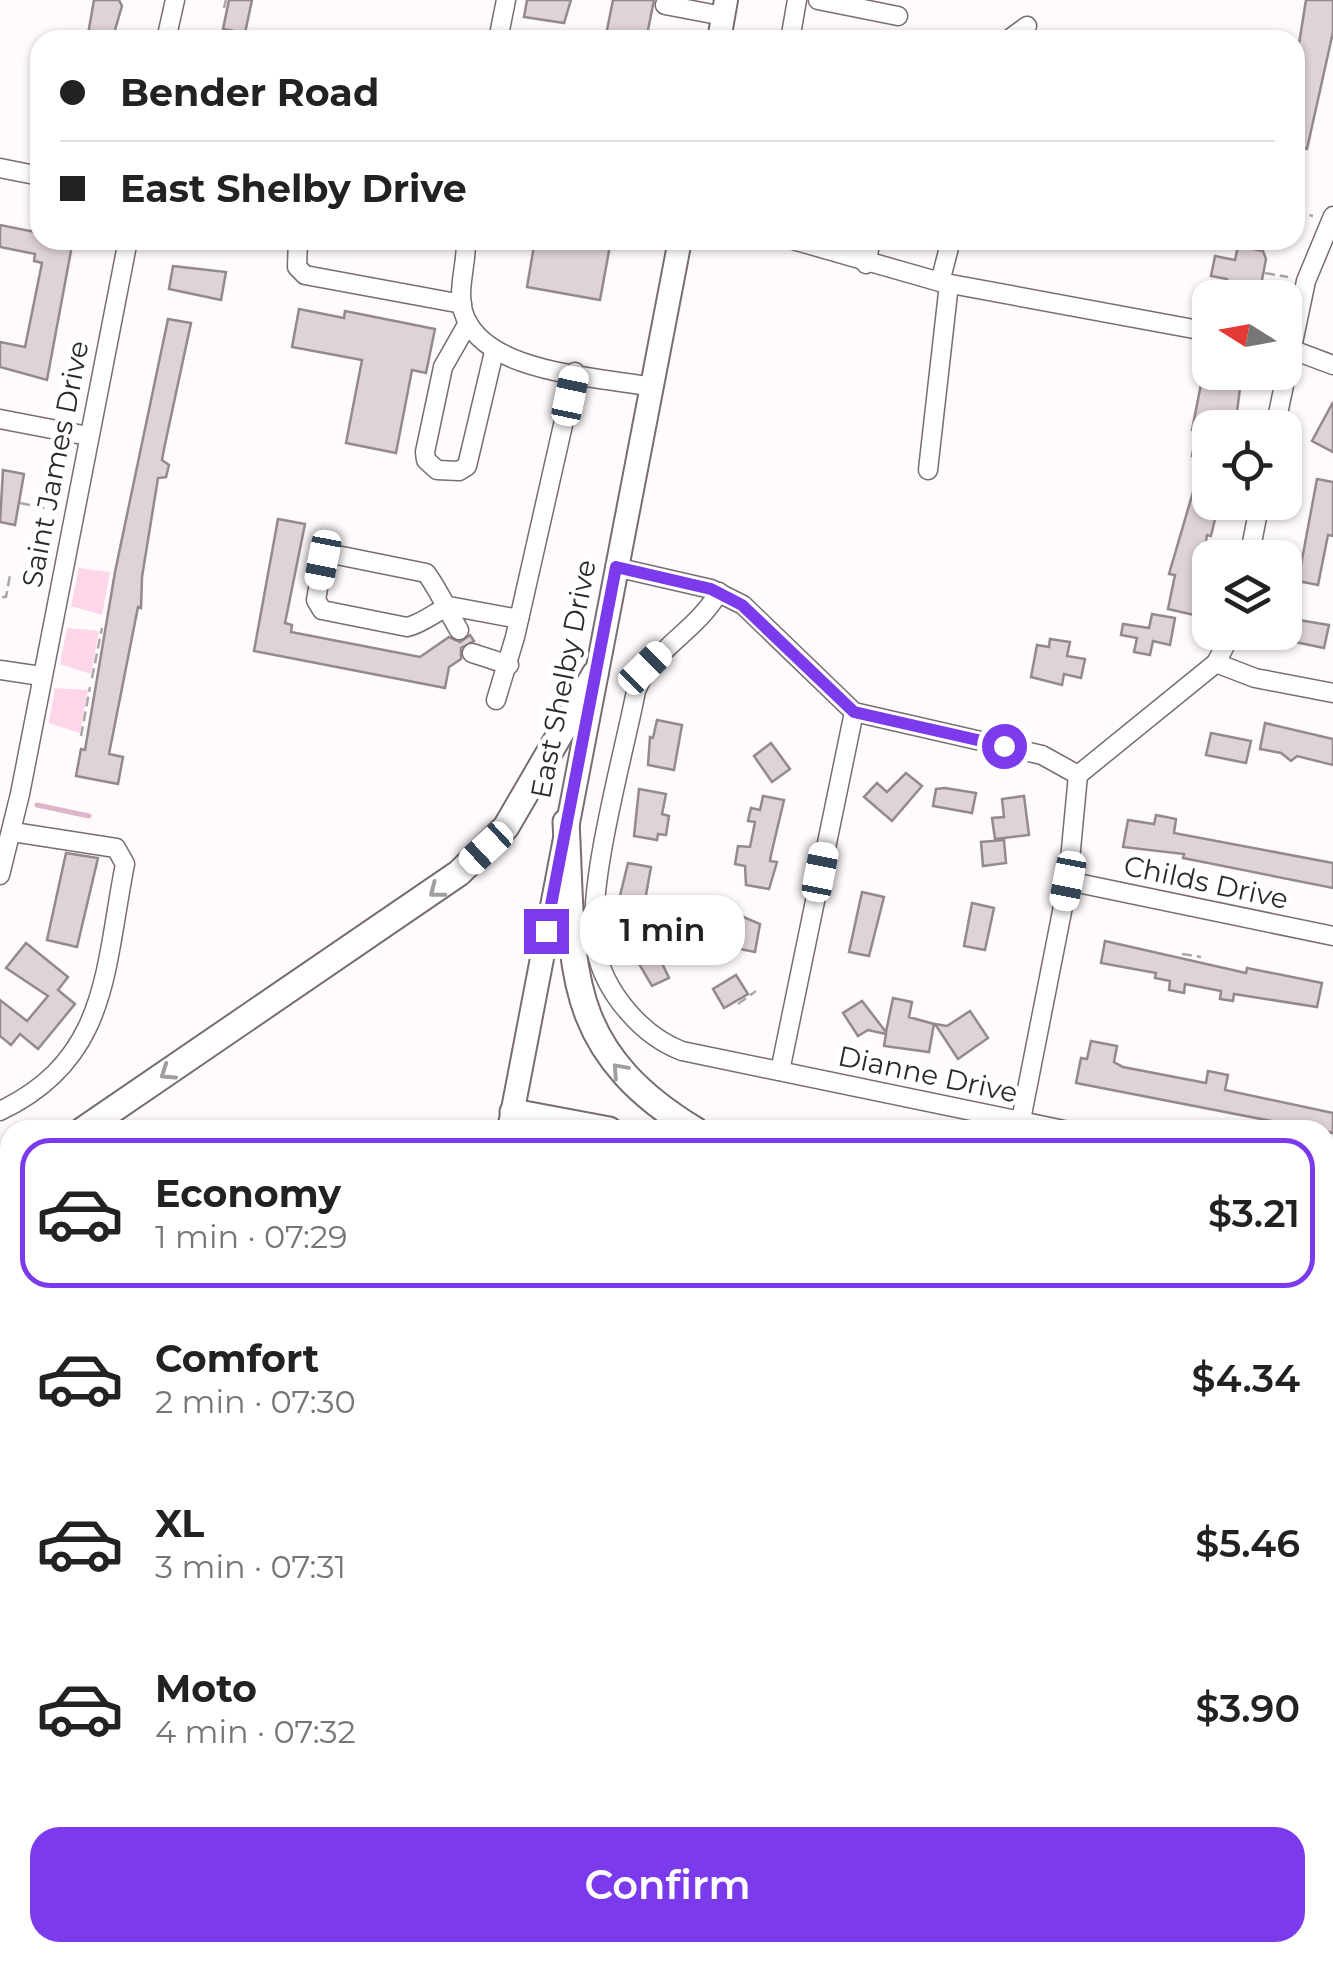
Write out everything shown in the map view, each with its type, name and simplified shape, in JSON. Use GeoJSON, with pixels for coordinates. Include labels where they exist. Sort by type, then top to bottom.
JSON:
{"type":"FeatureCollection","features":[{"type":"Feature","properties":{"kind":"highway"},"geometry":{"type":"LineString","coordinates":[[98,1120],[459,873],[506,827],[595,674]]}},
{"type":"Feature","properties":{"kind":"highway"},"geometry":{"type":"LineString","coordinates":[[566,822],[576,975],[590,1025],[622,1074],[683,1120]]}},
{"type":"Feature","properties":{"kind":"main road","name":"East Shelby Drive"},"geometry":{"type":"LineString","coordinates":[[511,1120],[678,250]]}},
{"type":"Feature","properties":{"kind":"street"},"geometry":{"type":"LineString","coordinates":[[168,30],[175,0]]}},
{"type":"Feature","properties":{"kind":"street"},"geometry":{"type":"LineString","coordinates":[[500,30],[506,0]]}},
{"type":"Feature","properties":{"kind":"street"},"geometry":{"type":"LineString","coordinates":[[792,30],[797,0]]}},
{"type":"Feature","properties":{"kind":"street"},"geometry":{"type":"LineString","coordinates":[[826,1],[898,16]]}},
{"type":"Feature","properties":{"kind":"street"},"geometry":{"type":"LineString","coordinates":[[665,5],[725,8]]}},
{"type":"Feature","properties":{"kind":"street"},"geometry":{"type":"LineString","coordinates":[[1022,30],[1028,26]]}},
{"type":"Feature","properties":{"kind":"street"},"geometry":{"type":"LineString","coordinates":[[0,168],[30,174]]}},
{"type":"Feature","properties":{"kind":"street"},"geometry":{"type":"LineString","coordinates":[[1302,297],[1333,216]]}},
{"type":"Feature","properties":{"kind":"street","name":"Saint James Drive"},"geometry":{"type":"LineString","coordinates":[[0,876],[13,832],[126,250]]}},
{"type":"Feature","properties":{"kind":"street"},"geometry":{"type":"LineString","coordinates":[[298,250],[297,267],[305,275],[462,304]]}},
{"type":"Feature","properties":{"kind":"street"},"geometry":{"type":"LineString","coordinates":[[465,250],[462,304],[468,323],[494,352],[516,362],[651,386]]}},
{"type":"Feature","properties":{"kind":"street"},"geometry":{"type":"LineString","coordinates":[[823,250],[945,283],[1192,329]]}},
{"type":"Feature","properties":{"kind":"street"},"geometry":{"type":"LineString","coordinates":[[866,264],[870,250]]}},
{"type":"Feature","properties":{"kind":"street"},"geometry":{"type":"LineString","coordinates":[[928,470],[950,250]]}},
{"type":"Feature","properties":{"kind":"street"},"geometry":{"type":"LineString","coordinates":[[468,323],[446,359],[440,384],[426,452],[426,460],[436,470],[460,471],[466,466],[494,352]]}},
{"type":"Feature","properties":{"kind":"street"},"geometry":{"type":"LineString","coordinates":[[1302,353],[1333,365]]}},
{"type":"Feature","properties":{"kind":"street"},"geometry":{"type":"LineString","coordinates":[[496,700],[519,619],[575,372]]}},
{"type":"Feature","properties":{"kind":"street"},"geometry":{"type":"LineString","coordinates":[[0,418],[88,436]]}},
{"type":"Feature","properties":{"kind":"street"},"geometry":{"type":"LineString","coordinates":[[459,630],[445,608],[426,573],[332,554],[323,560],[316,600],[322,610],[411,627],[445,608],[519,619]]}},
{"type":"Feature","properties":{"kind":"street"},"geometry":{"type":"LineString","coordinates":[[616,567],[719,592],[742,605],[854,712],[1042,755],[1078,774]]}},
{"type":"Feature","properties":{"kind":"street","name":"Dianne Drive"},"geometry":{"type":"LineString","coordinates":[[719,592],[694,629],[645,668],[636,690],[600,872],[596,950],[626,1008],[664,1044],[994,1120]]}},
{"type":"Feature","properties":{"kind":"street"},"geometry":{"type":"LineString","coordinates":[[1021,1120],[1068,881],[1078,774],[1216,664],[1223,650]]}},
{"type":"Feature","properties":{"kind":"street"},"geometry":{"type":"LineString","coordinates":[[472,652],[508,664]]}},
{"type":"Feature","properties":{"kind":"street"},"geometry":{"type":"LineString","coordinates":[[1216,664],[1255,678],[1333,694]]}},
{"type":"Feature","properties":{"kind":"street"},"geometry":{"type":"LineString","coordinates":[[0,670],[41,676]]}},
{"type":"Feature","properties":{"kind":"street"},"geometry":{"type":"LineString","coordinates":[[780,1071],[854,712]]}},
{"type":"Feature","properties":{"kind":"street"},"geometry":{"type":"LineString","coordinates":[[1,1108],[29,1099],[75,1054],[90,1030],[125,864],[116,848],[13,832]]}},
{"type":"Feature","properties":{"kind":"street","name":"Childs Drive"},"geometry":{"type":"LineString","coordinates":[[1068,881],[1333,936]]}},
{"type":"Feature","properties":{"kind":"path"},"geometry":{"type":"LineString","coordinates":[[224,8],[226,0]]}},
{"type":"Feature","properties":{"kind":"path"},"geometry":{"type":"LineString","coordinates":[[1265,272],[1306,282]]}},
{"type":"Feature","properties":{"kind":"path"},"geometry":{"type":"LineString","coordinates":[[20,503],[73,514]]}},
{"type":"Feature","properties":{"kind":"path"},"geometry":{"type":"LineString","coordinates":[[2,596],[6,597],[10,575]]}},
{"type":"Feature","properties":{"kind":"path"},"geometry":{"type":"LineString","coordinates":[[92,678],[102,628]]}},
{"type":"Feature","properties":{"kind":"path"},"geometry":{"type":"LineString","coordinates":[[80,736],[90,687]]}},
{"type":"Feature","properties":{"kind":"path"},"geometry":{"type":"LineString","coordinates":[[1182,954],[1201,957]]}},
{"type":"Feature","properties":{"kind":"path"},"geometry":{"type":"LineString","coordinates":[[738,1004],[756,991]]}},
{"type":"Feature","properties":{"kind":"shaded area"},"geometry":{"type":"Polygon","coordinates":[[[79,568],[110,572],[102,615],[71,606],[79,568]]]}},
{"type":"Feature","properties":{"kind":"shaded area"},"geometry":{"type":"Polygon","coordinates":[[[67,628],[99,631],[91,674],[60,664],[67,628]]]}},
{"type":"Feature","properties":{"kind":"shaded area"},"geometry":{"type":"Polygon","coordinates":[[[55,688],[88,690],[80,733],[49,723],[55,688]]]}},
{"type":"Feature","properties":{"kind":"building"},"geometry":{"type":"Polygon","coordinates":[[[94,0],[119,0],[122,6],[115,30],[89,30],[94,0]]]}},
{"type":"Feature","properties":{"kind":"building"},"geometry":{"type":"Polygon","coordinates":[[[229,0],[252,0],[246,30],[223,29],[229,0]]]}},
{"type":"Feature","properties":{"kind":"building"},"geometry":{"type":"Polygon","coordinates":[[[527,0],[571,0],[564,23],[524,17],[527,0]]]}},
{"type":"Feature","properties":{"kind":"building"},"geometry":{"type":"Polygon","coordinates":[[[613,0],[654,0],[648,30],[607,30],[613,0]]]}},
{"type":"Feature","properties":{"kind":"building"},"geometry":{"type":"Polygon","coordinates":[[[1306,0],[1333,0],[1333,32],[1307,149],[1305,30],[1301,30],[1306,0]]]}},
{"type":"Feature","properties":{"kind":"building"},"geometry":{"type":"Polygon","coordinates":[[[0,225],[30,231],[30,250],[71,250],[47,380],[0,367],[0,342],[25,347],[42,263],[34,261],[35,254],[0,247],[0,225]]]}},
{"type":"Feature","properties":{"kind":"building"},"geometry":{"type":"Polygon","coordinates":[[[533,250],[609,250],[600,300],[527,287],[533,250]]]}},
{"type":"Feature","properties":{"kind":"building"},"geometry":{"type":"Polygon","coordinates":[[[1237,250],[1263,251],[1266,259],[1262,280],[1211,276],[1215,256],[1235,260],[1237,250]]]}},
{"type":"Feature","properties":{"kind":"building"},"geometry":{"type":"Polygon","coordinates":[[[173,266],[226,272],[221,300],[169,289],[173,266]]]}},
{"type":"Feature","properties":{"kind":"building"},"geometry":{"type":"Polygon","coordinates":[[[299,309],[344,318],[345,311],[435,329],[426,373],[412,370],[396,453],[346,443],[362,360],[292,347],[299,309]]]}},
{"type":"Feature","properties":{"kind":"building"},"geometry":{"type":"Polygon","coordinates":[[[168,319],[191,323],[162,460],[169,465],[166,477],[158,478],[142,577],[141,608],[138,607],[109,754],[123,757],[118,784],[76,776],[81,749],[85,750],[115,572],[168,319]]]}},
{"type":"Feature","properties":{"kind":"building"},"geometry":{"type":"Polygon","coordinates":[[[1200,390],[1240,390],[1237,410],[1196,410],[1200,390]]]}},
{"type":"Feature","properties":{"kind":"building"},"geometry":{"type":"Polygon","coordinates":[[[1333,402],[1333,452],[1312,441],[1333,402]]]}},
{"type":"Feature","properties":{"kind":"building"},"geometry":{"type":"Polygon","coordinates":[[[3,470],[24,474],[15,525],[0,522],[3,470]]]}},
{"type":"Feature","properties":{"kind":"building"},"geometry":{"type":"Polygon","coordinates":[[[1317,479],[1333,482],[1333,536],[1328,535],[1318,585],[1302,582],[1302,560],[1317,479]]]}},
{"type":"Feature","properties":{"kind":"building"},"geometry":{"type":"Polygon","coordinates":[[[1192,495],[1192,520],[1215,520],[1211,536],[1192,540],[1192,615],[1168,609],[1175,575],[1169,574],[1192,495]]]}},
{"type":"Feature","properties":{"kind":"building"},"geometry":{"type":"Polygon","coordinates":[[[278,519],[305,524],[285,623],[292,625],[291,632],[420,657],[449,637],[460,642],[470,635],[474,641],[461,648],[461,659],[449,667],[445,688],[254,651],[278,519]]]}},
{"type":"Feature","properties":{"kind":"building"},"geometry":{"type":"Polygon","coordinates":[[[1152,614],[1175,618],[1170,645],[1153,641],[1150,655],[1134,652],[1137,638],[1121,635],[1123,624],[1149,628],[1152,614]]]}},
{"type":"Feature","properties":{"kind":"building"},"geometry":{"type":"Polygon","coordinates":[[[1302,620],[1329,625],[1324,648],[1302,643],[1302,620]]]}},
{"type":"Feature","properties":{"kind":"building"},"geometry":{"type":"Polygon","coordinates":[[[1050,639],[1070,642],[1067,656],[1085,659],[1081,678],[1064,674],[1062,685],[1031,677],[1037,645],[1049,647],[1050,639]]]}},
{"type":"Feature","properties":{"kind":"building"},"geometry":{"type":"Polygon","coordinates":[[[657,720],[682,725],[674,770],[648,765],[650,737],[653,738],[657,720]]]}},
{"type":"Feature","properties":{"kind":"building"},"geometry":{"type":"Polygon","coordinates":[[[1265,723],[1333,739],[1333,765],[1297,756],[1291,761],[1281,753],[1260,749],[1265,723]]]}},
{"type":"Feature","properties":{"kind":"building"},"geometry":{"type":"Polygon","coordinates":[[[1211,733],[1251,741],[1246,763],[1206,755],[1211,733]]]}},
{"type":"Feature","properties":{"kind":"building"},"geometry":{"type":"Polygon","coordinates":[[[771,743],[790,769],[772,782],[754,756],[771,743]]]}},
{"type":"Feature","properties":{"kind":"building"},"geometry":{"type":"Polygon","coordinates":[[[906,773],[922,786],[892,821],[864,797],[877,783],[887,792],[906,773]]]}},
{"type":"Feature","properties":{"kind":"building"},"geometry":{"type":"Polygon","coordinates":[[[639,789],[666,794],[662,814],[669,816],[666,835],[658,834],[657,840],[634,836],[639,789]]]}},
{"type":"Feature","properties":{"kind":"building"},"geometry":{"type":"Polygon","coordinates":[[[936,789],[976,793],[972,813],[933,806],[936,789]]]}},
{"type":"Feature","properties":{"kind":"building"},"geometry":{"type":"Polygon","coordinates":[[[763,796],[784,800],[771,855],[770,861],[777,862],[769,889],[746,885],[745,866],[735,864],[738,846],[750,847],[755,822],[748,821],[751,808],[760,810],[763,796]]]}},
{"type":"Feature","properties":{"kind":"building"},"geometry":{"type":"Polygon","coordinates":[[[1024,796],[1029,835],[995,839],[992,818],[1004,817],[1002,799],[1024,796]]]}},
{"type":"Feature","properties":{"kind":"building"},"geometry":{"type":"Polygon","coordinates":[[[1156,815],[1176,819],[1174,833],[1333,863],[1333,888],[1183,858],[1184,854],[1123,847],[1128,820],[1154,824],[1156,815]]]}},
{"type":"Feature","properties":{"kind":"building"},"geometry":{"type":"Polygon","coordinates":[[[1004,840],[1006,863],[983,866],[981,842],[1004,840]]]}},
{"type":"Feature","properties":{"kind":"building"},"geometry":{"type":"Polygon","coordinates":[[[66,853],[98,858],[77,947],[47,940],[66,853]]]}},
{"type":"Feature","properties":{"kind":"building"},"geometry":{"type":"Polygon","coordinates":[[[628,863],[651,867],[642,917],[616,912],[628,863]]]}},
{"type":"Feature","properties":{"kind":"building"},"geometry":{"type":"Polygon","coordinates":[[[862,892],[884,897],[869,956],[849,952],[862,892]]]}},
{"type":"Feature","properties":{"kind":"building"},"geometry":{"type":"Polygon","coordinates":[[[972,903],[994,908],[985,950],[964,946],[972,903]]]}},
{"type":"Feature","properties":{"kind":"building"},"geometry":{"type":"Polygon","coordinates":[[[741,916],[760,924],[755,952],[735,948],[741,916]]]}},
{"type":"Feature","properties":{"kind":"building"},"geometry":{"type":"Polygon","coordinates":[[[1105,941],[1246,973],[1247,968],[1322,983],[1317,1007],[1234,994],[1233,1001],[1220,999],[1221,991],[1185,984],[1184,993],[1169,990],[1170,981],[1155,978],[1156,973],[1101,963],[1105,941]]]}},
{"type":"Feature","properties":{"kind":"building"},"geometry":{"type":"Polygon","coordinates":[[[652,942],[669,978],[652,986],[632,952],[652,942]]]}},
{"type":"Feature","properties":{"kind":"building"},"geometry":{"type":"Polygon","coordinates":[[[26,943],[68,977],[58,990],[75,1004],[38,1049],[20,1034],[11,1045],[0,1036],[0,1000],[27,1021],[48,996],[6,968],[26,943]]]}},
{"type":"Feature","properties":{"kind":"building"},"geometry":{"type":"Polygon","coordinates":[[[736,975],[748,994],[724,1008],[713,989],[736,975]]]}},
{"type":"Feature","properties":{"kind":"building"},"geometry":{"type":"Polygon","coordinates":[[[893,998],[912,1002],[909,1017],[934,1024],[929,1052],[884,1046],[886,1034],[868,1030],[858,1036],[843,1013],[862,1001],[886,1032],[893,998]]]}},
{"type":"Feature","properties":{"kind":"building"},"geometry":{"type":"Polygon","coordinates":[[[970,1011],[988,1038],[958,1059],[935,1024],[947,1026],[970,1011]]]}},
{"type":"Feature","properties":{"kind":"building"},"geometry":{"type":"Polygon","coordinates":[[[1091,1041],[1117,1046],[1114,1062],[1123,1067],[1206,1083],[1208,1071],[1228,1075],[1225,1090],[1333,1113],[1333,1120],[1266,1120],[1076,1083],[1081,1058],[1087,1059],[1091,1041]]]}},
{"type":"Feature","properties":{"kind":"waterway"},"geometry":{"type":"LineString","coordinates":[[37,805],[89,816]]}},
{"type":"Feature","properties":{"kind":"route"},"geometry":{"type":"LineString","coordinates":[[546,931],[616,567],[711,589],[742,605],[854,712],[1004,746]]}}]}
